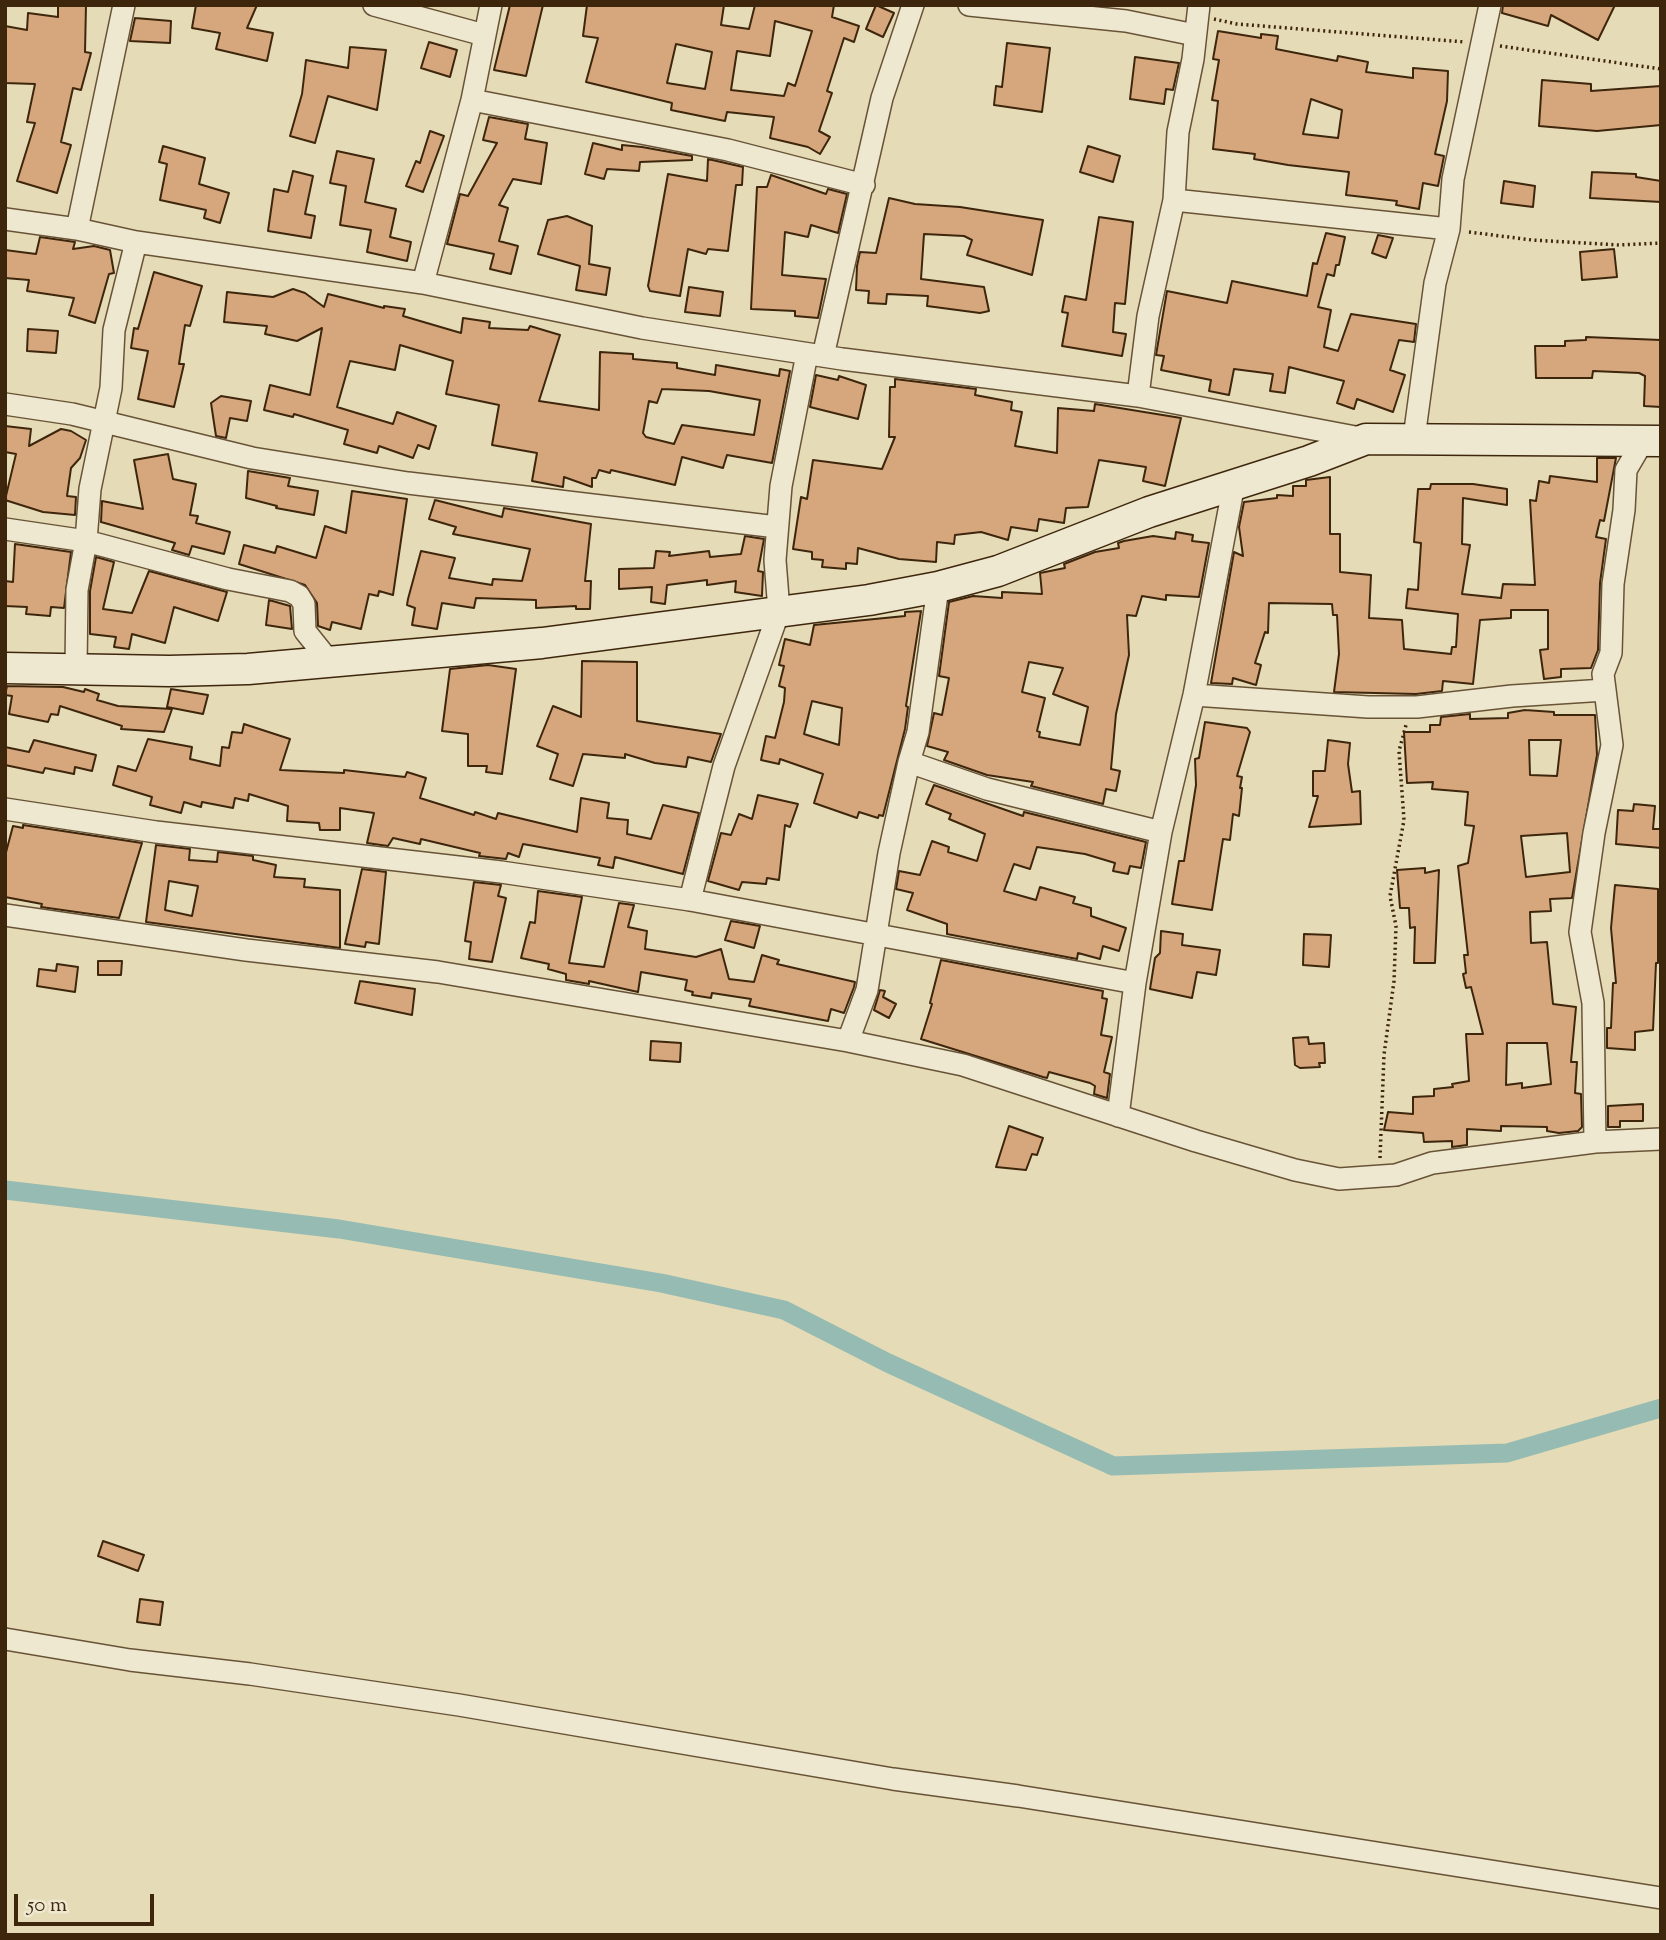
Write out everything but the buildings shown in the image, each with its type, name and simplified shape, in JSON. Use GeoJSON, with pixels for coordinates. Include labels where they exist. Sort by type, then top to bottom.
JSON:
{"type":"FeatureCollection","features":[{"type":"Feature","properties":{"kind":"main road"},"geometry":{"type":"LineString","coordinates":[[5,668],[76,667],[169,671],[248,669],[542,643],[779,611],[937,587],[998,571],[1149,512],[1308,461],[1366,439],[1652,441]]}},
{"type":"Feature","properties":{"kind":"street"},"geometry":{"type":"LineString","coordinates":[[77,229],[124,5]]}},
{"type":"Feature","properties":{"kind":"street"},"geometry":{"type":"LineString","coordinates":[[374,5],[484,35]]}},
{"type":"Feature","properties":{"kind":"street"},"geometry":{"type":"LineString","coordinates":[[423,284],[471,100],[491,5]]}},
{"type":"Feature","properties":{"kind":"street"},"geometry":{"type":"LineString","coordinates":[[690,900],[724,766],[779,611],[775,560],[781,486],[864,185],[882,98],[913,5]]}},
{"type":"Feature","properties":{"kind":"street"},"geometry":{"type":"LineString","coordinates":[[969,5],[1126,21],[1197,19],[1178,132],[1174,200],[1148,316],[1138,396]]}},
{"type":"Feature","properties":{"kind":"street"},"geometry":{"type":"LineString","coordinates":[[1414,438],[1435,283],[1449,229],[1453,178],[1490,5]]}},
{"type":"Feature","properties":{"kind":"street"},"geometry":{"type":"LineString","coordinates":[[471,100],[728,150],[864,185]]}},
{"type":"Feature","properties":{"kind":"street"},"geometry":{"type":"LineString","coordinates":[[1174,200],[1449,229]]}},
{"type":"Feature","properties":{"kind":"street"},"geometry":{"type":"LineString","coordinates":[[5,219],[77,229],[136,242],[423,284],[642,328],[815,355],[1138,396],[1366,439]]}},
{"type":"Feature","properties":{"kind":"street"},"geometry":{"type":"LineString","coordinates":[[76,667],[77,590],[86,541],[90,489],[111,388],[114,330],[136,242]]}},
{"type":"Feature","properties":{"kind":"street"},"geometry":{"type":"LineString","coordinates":[[5,404],[102,422],[252,458],[408,484],[777,527]]}},
{"type":"Feature","properties":{"kind":"street"},"geometry":{"type":"LineString","coordinates":[[1595,1142],[1593,1003],[1580,932],[1594,833],[1612,745],[1603,674],[1611,653],[1613,584],[1624,510],[1626,470],[1652,441]]}},
{"type":"Feature","properties":{"kind":"street"},"geometry":{"type":"LineString","coordinates":[[1118,1116],[1135,983],[1161,832],[1194,695],[1234,484]]}},
{"type":"Feature","properties":{"kind":"street"},"geometry":{"type":"LineString","coordinates":[[5,529],[86,541],[228,579],[290,591],[299,596],[304,604],[305,631],[329,660]]}},
{"type":"Feature","properties":{"kind":"street"},"geometry":{"type":"LineString","coordinates":[[848,1041],[867,990],[889,853],[919,721],[937,587]]}},
{"type":"Feature","properties":{"kind":"street"},"geometry":{"type":"LineString","coordinates":[[1194,695],[1368,707],[1411,707],[1512,696],[1605,690]]}},
{"type":"Feature","properties":{"kind":"street"},"geometry":{"type":"LineString","coordinates":[[909,762],[1013,796],[1161,832]]}},
{"type":"Feature","properties":{"kind":"street"},"geometry":{"type":"LineString","coordinates":[[5,809],[156,832],[502,872],[690,900],[1135,983]]}},
{"type":"Feature","properties":{"kind":"street"},"geometry":{"type":"LineString","coordinates":[[5,915],[246,950],[438,972],[848,1041],[963,1065],[1295,1170],[1339,1179],[1380,1177],[1432,1163],[1595,1142],[1661,1139]]}},
{"type":"Feature","properties":{"kind":"street"},"geometry":{"type":"LineString","coordinates":[[5,1639],[130,1660],[250,1674],[459,1705],[893,1779],[1018,1796],[1661,1898]]}},
{"type":"Feature","properties":{"kind":"path"},"geometry":{"type":"LineString","coordinates":[[1197,19],[1482,44],[1661,69]]}},
{"type":"Feature","properties":{"kind":"path"},"geometry":{"type":"LineString","coordinates":[[1449,229],[1532,240],[1619,245],[1661,243]]}},
{"type":"Feature","properties":{"kind":"path"},"geometry":{"type":"LineString","coordinates":[[1380,1177],[1380,1107],[1394,981],[1396,926],[1390,896],[1404,820],[1399,751],[1411,707]]}},
{"type":"Feature","properties":{"kind":"waterway"},"geometry":{"type":"LineString","coordinates":[[5,1190],[339,1229],[661,1283],[784,1310],[888,1363],[1113,1466],[1507,1453],[1661,1408]]}}]}
